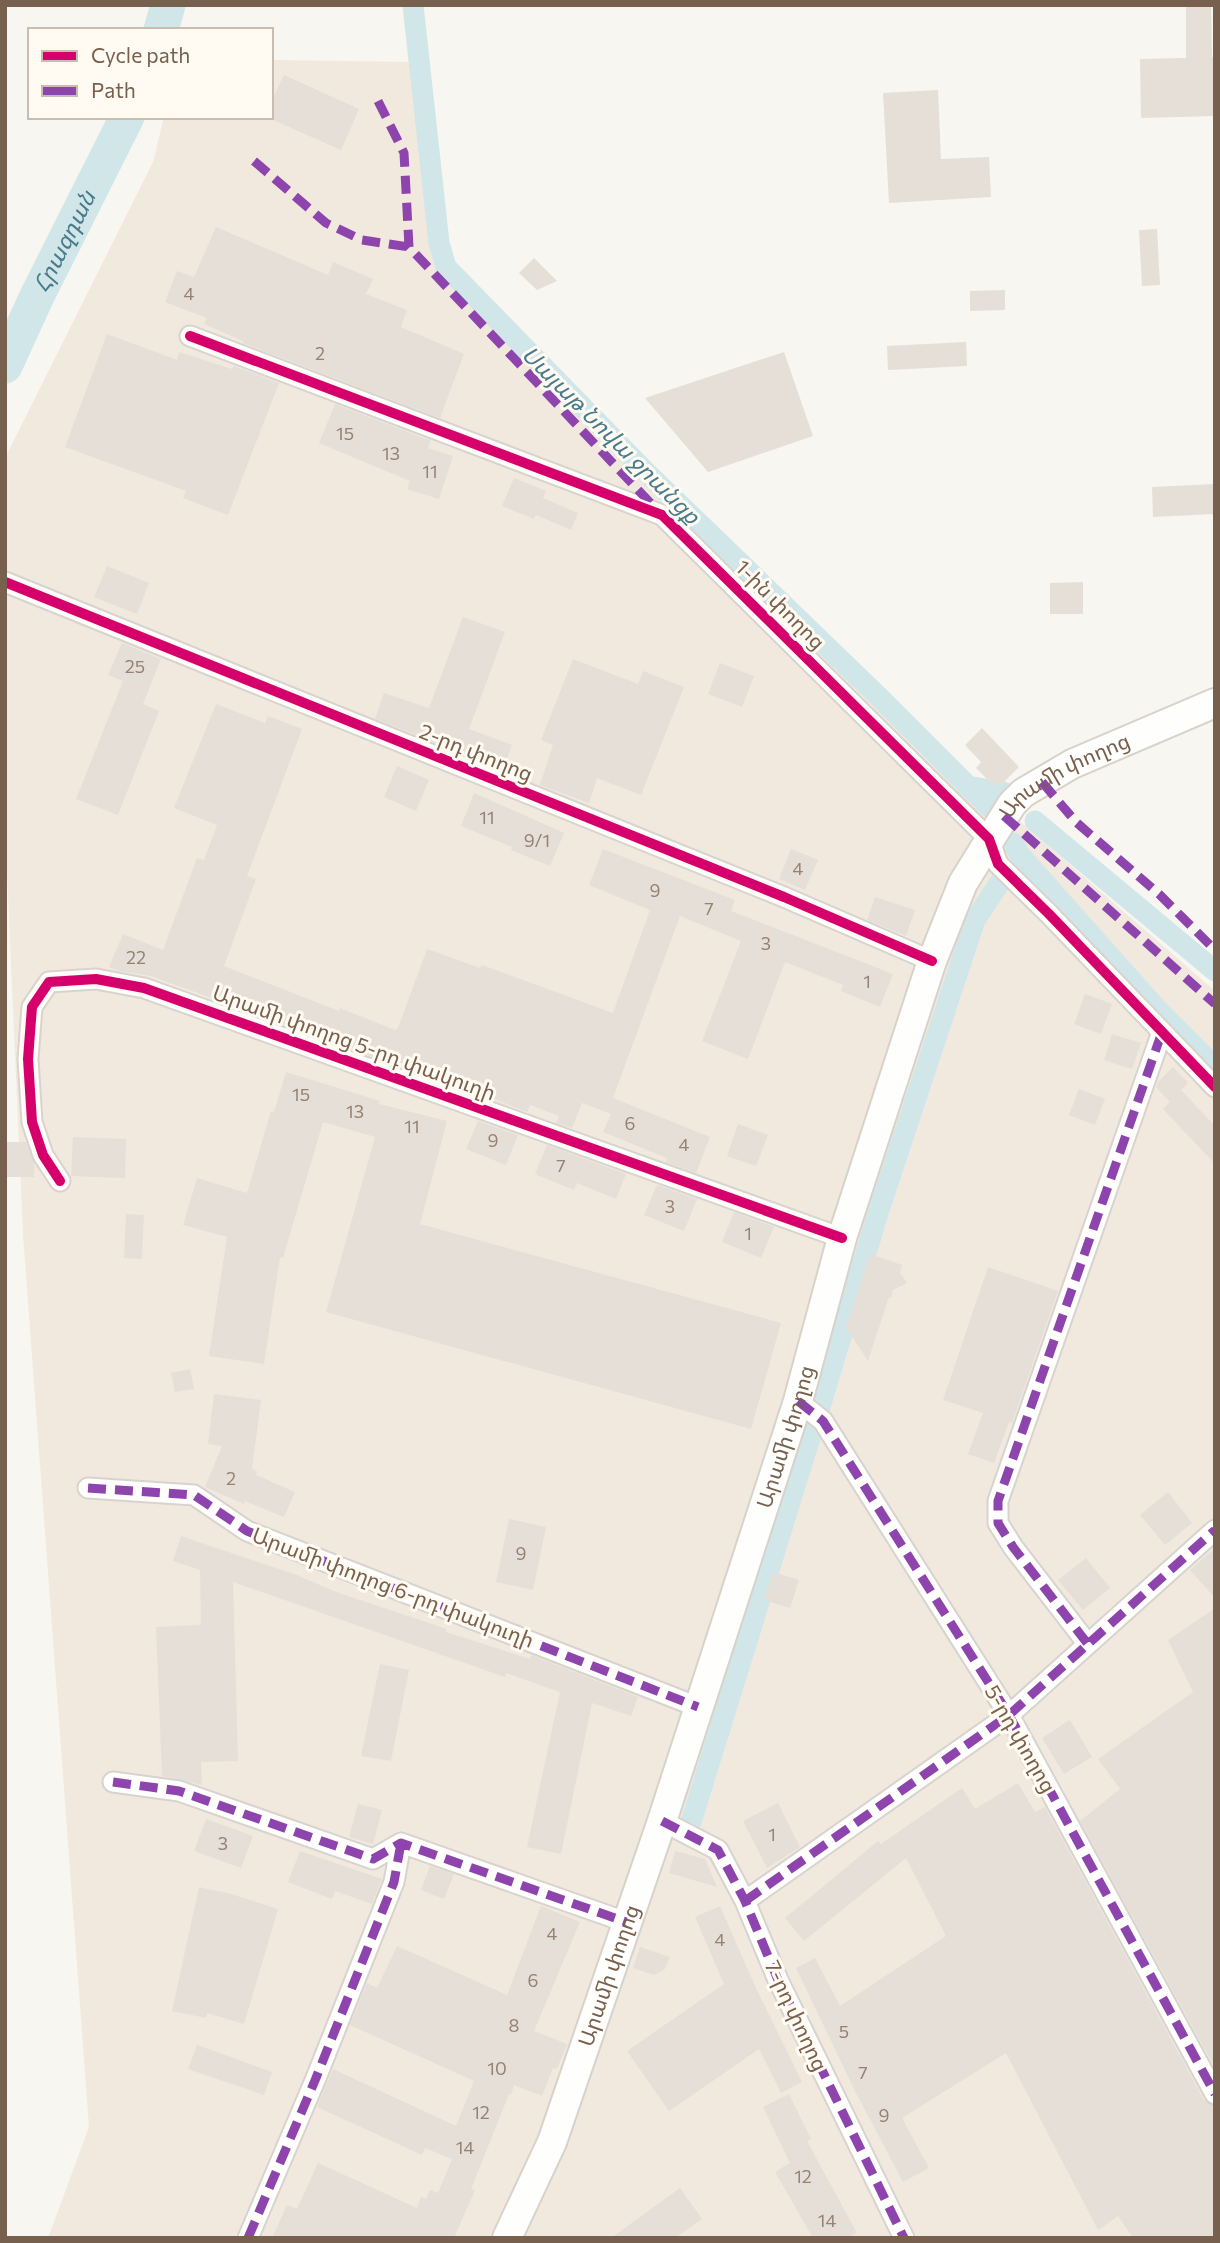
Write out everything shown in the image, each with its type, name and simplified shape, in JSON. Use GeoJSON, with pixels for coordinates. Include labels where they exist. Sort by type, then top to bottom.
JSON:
{"type":"FeatureCollection","features":[{"type":"Feature","properties":{"kind":"main road","name":"Արամի փողոց"},"geometry":{"type":"LineString","coordinates":[[507,2238],[552,2142],[662,1821],[798,1401],[842,1238],[932,961],[963,883],[1012,804],[1023,793],[1072,764],[1215,703]]}},
{"type":"Feature","properties":{"kind":"street","name":"1-ին փողոց"},"geometry":{"type":"LineString","coordinates":[[190,336],[662,515],[989,839],[998,864],[1215,1087]]}},
{"type":"Feature","properties":{"kind":"street","name":"2-րդ փողոց"},"geometry":{"type":"LineString","coordinates":[[5,582],[784,897],[932,961]]}},
{"type":"Feature","properties":{"kind":"street","name":"Արամի փողոց 5-րդ փակուղի"},"geometry":{"type":"LineString","coordinates":[[61,1181],[43,1155],[32,1122],[28,1059],[32,1007],[50,982],[96,979],[144,988],[842,1238]]}},
{"type":"Feature","properties":{"kind":"street"},"geometry":{"type":"LineString","coordinates":[[1087,1643],[1013,1547],[998,1523],[999,1501],[1162,1032]]}},
{"type":"Feature","properties":{"kind":"street","name":"5-րդ փողոց"},"geometry":{"type":"LineString","coordinates":[[798,1401],[822,1421],[1009,1715],[1215,2094]]}},
{"type":"Feature","properties":{"kind":"street","name":"Արամի փողոց 6-րդ փակուղի"},"geometry":{"type":"LineString","coordinates":[[88,1488],[194,1495],[247,1531],[698,1707]]}},
{"type":"Feature","properties":{"kind":"street"},"geometry":{"type":"LineString","coordinates":[[745,1901],[1009,1715],[1215,1530]]}},
{"type":"Feature","properties":{"kind":"street"},"geometry":{"type":"LineString","coordinates":[[113,1782],[179,1791],[373,1859],[401,1843],[626,1922]]}},
{"type":"Feature","properties":{"kind":"street","name":"7-րդ փողոց"},"geometry":{"type":"LineString","coordinates":[[662,1821],[718,1850],[745,1901],[778,1980],[904,2238]]}},
{"type":"Feature","properties":{"kind":"street"},"geometry":{"type":"LineString","coordinates":[[248,2238],[316,2078],[394,1882],[401,1843]]}},
{"type":"Feature","properties":{"kind":"shaded area"},"geometry":{"type":"Polygon","coordinates":[[[273,60],[415,62],[430,245],[944,755],[1215,991],[1215,2238],[48,2238],[89,2127],[23,1235],[5,828],[5,458],[153,162],[164,119],[273,119],[273,60]]]}},
{"type":"Feature","properties":{"kind":"building"},"geometry":{"type":"Polygon","coordinates":[[[1186,5],[1211,5],[1212,57],[1215,57],[1215,116],[1141,118],[1140,59],[1186,58],[1186,5]]]}},
{"type":"Feature","properties":{"kind":"building"},"geometry":{"type":"Polygon","coordinates":[[[284,75],[359,109],[341,150],[271,119],[273,98],[284,75]]]}},
{"type":"Feature","properties":{"kind":"building"},"geometry":{"type":"Polygon","coordinates":[[[938,90],[941,159],[989,157],[991,197],[889,203],[883,93],[938,90]]]}},
{"type":"Feature","properties":{"kind":"building"},"geometry":{"type":"Polygon","coordinates":[[[216,227],[328,275],[333,262],[373,279],[366,294],[407,310],[401,327],[464,354],[440,418],[243,343],[204,324],[207,318],[165,302],[177,271],[194,277],[216,227]]]}},
{"type":"Feature","properties":{"kind":"building"},"geometry":{"type":"Polygon","coordinates":[[[1157,229],[1160,285],[1142,286],[1139,230],[1157,229]]]}},
{"type":"Feature","properties":{"kind":"building"},"geometry":{"type":"Polygon","coordinates":[[[534,258],[557,281],[537,290],[519,273],[534,258]]]}},
{"type":"Feature","properties":{"kind":"building"},"geometry":{"type":"Polygon","coordinates":[[[1005,290],[1005,310],[970,311],[970,291],[1005,290]]]}},
{"type":"Feature","properties":{"kind":"building"},"geometry":{"type":"Polygon","coordinates":[[[107,334],[177,360],[179,352],[232,369],[234,366],[279,383],[228,515],[183,498],[186,491],[65,447],[107,334]]]}},
{"type":"Feature","properties":{"kind":"building"},"geometry":{"type":"Polygon","coordinates":[[[966,342],[967,366],[888,370],[887,346],[966,342]]]}},
{"type":"Feature","properties":{"kind":"building"},"geometry":{"type":"Polygon","coordinates":[[[784,352],[813,436],[708,472],[645,398],[784,352]]]}},
{"type":"Feature","properties":{"kind":"building"},"geometry":{"type":"Polygon","coordinates":[[[335,404],[431,441],[428,448],[453,456],[439,499],[407,489],[410,481],[319,443],[335,404]]]}},
{"type":"Feature","properties":{"kind":"building"},"geometry":{"type":"Polygon","coordinates":[[[514,478],[546,491],[543,498],[578,513],[571,530],[536,515],[534,519],[502,506],[514,478]]]}},
{"type":"Feature","properties":{"kind":"building"},"geometry":{"type":"Polygon","coordinates":[[[1215,484],[1215,514],[1153,517],[1152,487],[1215,484]]]}},
{"type":"Feature","properties":{"kind":"building"},"geometry":{"type":"Polygon","coordinates":[[[107,566],[149,583],[137,614],[94,597],[107,566]]]}},
{"type":"Feature","properties":{"kind":"building"},"geometry":{"type":"Polygon","coordinates":[[[1083,582],[1083,614],[1050,614],[1050,583],[1083,582]]]}},
{"type":"Feature","properties":{"kind":"building"},"geometry":{"type":"Polygon","coordinates":[[[463,617],[505,632],[469,729],[512,745],[503,769],[375,719],[384,693],[429,708],[463,617]]]}},
{"type":"Feature","properties":{"kind":"building"},"geometry":{"type":"Polygon","coordinates":[[[122,643],[161,659],[143,704],[159,711],[118,815],[76,799],[123,681],[108,675],[122,643]]]}},
{"type":"Feature","properties":{"kind":"building"},"geometry":{"type":"Polygon","coordinates":[[[573,659],[638,684],[643,671],[684,687],[641,795],[597,778],[589,803],[540,785],[553,745],[541,740],[573,659]]]}},
{"type":"Feature","properties":{"kind":"building"},"geometry":{"type":"Polygon","coordinates":[[[720,663],[754,676],[742,707],[708,694],[720,663]]]}},
{"type":"Feature","properties":{"kind":"building"},"geometry":{"type":"Polygon","coordinates":[[[216,704],[265,723],[268,716],[302,729],[247,876],[256,879],[224,966],[395,1030],[427,949],[480,968],[482,965],[613,1013],[650,910],[589,885],[603,849],[735,900],[731,911],[893,974],[880,1007],[841,991],[843,985],[785,962],[748,1059],[702,1041],[741,941],[680,916],[613,1098],[710,1137],[696,1173],[603,1132],[611,1114],[582,1103],[572,1128],[556,1123],[559,1116],[530,1105],[527,1112],[423,1071],[422,1075],[151,976],[109,967],[123,934],[163,950],[197,858],[204,860],[217,825],[174,808],[216,704]]]}},
{"type":"Feature","properties":{"kind":"building"},"geometry":{"type":"Polygon","coordinates":[[[982,728],[1019,767],[1001,785],[991,783],[976,768],[981,762],[965,745],[982,728]]]}},
{"type":"Feature","properties":{"kind":"building"},"geometry":{"type":"Polygon","coordinates":[[[397,766],[429,780],[416,811],[384,797],[397,766]]]}},
{"type":"Feature","properties":{"kind":"building"},"geometry":{"type":"Polygon","coordinates":[[[474,793],[564,833],[550,866],[461,826],[474,793]]]}},
{"type":"Feature","properties":{"kind":"building"},"geometry":{"type":"Polygon","coordinates":[[[791,849],[818,860],[805,890],[779,879],[791,849]]]}},
{"type":"Feature","properties":{"kind":"building"},"geometry":{"type":"Polygon","coordinates":[[[875,897],[915,910],[906,936],[867,920],[875,897]]]}},
{"type":"Feature","properties":{"kind":"building"},"geometry":{"type":"Polygon","coordinates":[[[1085,994],[1112,1004],[1101,1034],[1074,1024],[1085,994]]]}},
{"type":"Feature","properties":{"kind":"building"},"geometry":{"type":"Polygon","coordinates":[[[1112,1034],[1141,1043],[1132,1069],[1104,1060],[1112,1034]]]}},
{"type":"Feature","properties":{"kind":"building"},"geometry":{"type":"Polygon","coordinates":[[[1173,1067],[1188,1083],[1181,1090],[1215,1126],[1215,1164],[1163,1109],[1170,1102],[1156,1087],[1173,1067]]]}},
{"type":"Feature","properties":{"kind":"building"},"geometry":{"type":"Polygon","coordinates":[[[286,1072],[380,1101],[379,1104],[447,1121],[420,1224],[781,1323],[751,1429],[326,1312],[375,1137],[323,1122],[283,1258],[280,1257],[264,1364],[209,1356],[227,1237],[183,1225],[197,1178],[247,1193],[271,1111],[274,1112],[286,1072]]]}},
{"type":"Feature","properties":{"kind":"building"},"geometry":{"type":"Polygon","coordinates":[[[1079,1089],[1105,1099],[1095,1125],[1069,1115],[1079,1089]]]}},
{"type":"Feature","properties":{"kind":"building"},"geometry":{"type":"Polygon","coordinates":[[[478,1121],[518,1135],[506,1165],[466,1149],[478,1121]]]}},
{"type":"Feature","properties":{"kind":"building"},"geometry":{"type":"Polygon","coordinates":[[[738,1124],[768,1135],[756,1166],[727,1156],[738,1124]]]}},
{"type":"Feature","properties":{"kind":"building"},"geometry":{"type":"Polygon","coordinates":[[[73,1137],[126,1139],[125,1178],[71,1176],[73,1137]]]}},
{"type":"Feature","properties":{"kind":"building"},"geometry":{"type":"Polygon","coordinates":[[[7,1142],[26,1142],[34,1163],[34,1177],[6,1177],[7,1142]]]}},
{"type":"Feature","properties":{"kind":"building"},"geometry":{"type":"Polygon","coordinates":[[[547,1145],[626,1174],[616,1199],[577,1183],[574,1190],[535,1174],[547,1145]]]}},
{"type":"Feature","properties":{"kind":"building"},"geometry":{"type":"Polygon","coordinates":[[[657,1185],[697,1199],[684,1231],[644,1215],[657,1185]]]}},
{"type":"Feature","properties":{"kind":"building"},"geometry":{"type":"Polygon","coordinates":[[[734,1212],[774,1227],[761,1258],[722,1242],[734,1212]]]}},
{"type":"Feature","properties":{"kind":"building"},"geometry":{"type":"Polygon","coordinates":[[[126,1214],[144,1215],[142,1259],[124,1258],[126,1214]]]}},
{"type":"Feature","properties":{"kind":"building"},"geometry":{"type":"Polygon","coordinates":[[[870,1254],[902,1265],[900,1273],[907,1283],[893,1290],[891,1298],[889,1297],[868,1361],[846,1327],[870,1254]]]}},
{"type":"Feature","properties":{"kind":"building"},"geometry":{"type":"Polygon","coordinates":[[[988,1267],[1058,1291],[1012,1423],[1009,1422],[994,1463],[968,1454],[983,1413],[943,1400],[988,1267]]]}},
{"type":"Feature","properties":{"kind":"building"},"geometry":{"type":"Polygon","coordinates":[[[190,1369],[194,1389],[175,1392],[171,1373],[190,1369]]]}},
{"type":"Feature","properties":{"kind":"building"},"geometry":{"type":"Polygon","coordinates":[[[214,1394],[261,1400],[252,1469],[257,1471],[256,1475],[295,1492],[284,1517],[205,1487],[222,1446],[208,1444],[214,1394]]]}},
{"type":"Feature","properties":{"kind":"building"},"geometry":{"type":"Polygon","coordinates":[[[1168,1492],[1192,1523],[1165,1545],[1140,1515],[1168,1492]]]}},
{"type":"Feature","properties":{"kind":"building"},"geometry":{"type":"Polygon","coordinates":[[[509,1519],[546,1527],[533,1590],[496,1582],[509,1519]]]}},
{"type":"Feature","properties":{"kind":"building"},"geometry":{"type":"Polygon","coordinates":[[[181,1536],[447,1629],[446,1632],[530,1659],[531,1655],[638,1697],[631,1716],[592,1703],[561,1854],[527,1847],[560,1692],[506,1673],[505,1677],[233,1582],[238,1761],[201,1762],[202,1785],[162,1776],[156,1627],[201,1625],[200,1570],[173,1561],[181,1536]]]}},
{"type":"Feature","properties":{"kind":"building"},"geometry":{"type":"Polygon","coordinates":[[[1215,1548],[1215,1598],[1190,1570],[1215,1548]]]}},
{"type":"Feature","properties":{"kind":"building"},"geometry":{"type":"Polygon","coordinates":[[[1086,1558],[1110,1588],[1083,1610],[1058,1580],[1086,1558]]]}},
{"type":"Feature","properties":{"kind":"building"},"geometry":{"type":"Polygon","coordinates":[[[773,1572],[799,1580],[790,1608],[764,1600],[773,1572]]]}},
{"type":"Feature","properties":{"kind":"building"},"geometry":{"type":"Polygon","coordinates":[[[1215,1608],[1215,2068],[1080,1821],[1120,1789],[1098,1759],[1193,1692],[1168,1640],[1215,1608]]]}},
{"type":"Feature","properties":{"kind":"building"},"geometry":{"type":"Polygon","coordinates":[[[380,1664],[409,1670],[391,1761],[361,1756],[380,1664]]]}},
{"type":"Feature","properties":{"kind":"building"},"geometry":{"type":"Polygon","coordinates":[[[1070,1720],[1092,1757],[1064,1774],[1042,1738],[1070,1720]]]}},
{"type":"Feature","properties":{"kind":"building"},"geometry":{"type":"Polygon","coordinates":[[[1018,1783],[1035,1812],[1045,1807],[1204,2100],[1215,2106],[1215,2238],[1133,2238],[1118,2216],[1098,2230],[1006,2053],[902,2118],[929,2168],[903,2182],[855,2091],[796,1968],[815,1958],[840,2006],[946,1936],[906,1858],[804,1941],[785,1918],[878,1841],[881,1844],[962,1788],[975,1809],[1018,1783]]]}},
{"type":"Feature","properties":{"kind":"building"},"geometry":{"type":"Polygon","coordinates":[[[778,1803],[800,1847],[767,1868],[743,1821],[778,1803]]]}},
{"type":"Feature","properties":{"kind":"building"},"geometry":{"type":"Polygon","coordinates":[[[358,1804],[382,1810],[373,1844],[349,1837],[358,1804]]]}},
{"type":"Feature","properties":{"kind":"building"},"geometry":{"type":"Polygon","coordinates":[[[206,1819],[253,1836],[241,1868],[194,1851],[206,1819]]]}},
{"type":"Feature","properties":{"kind":"building"},"geometry":{"type":"Polygon","coordinates":[[[300,1851],[382,1879],[372,1904],[335,1891],[332,1899],[288,1882],[300,1851]]]}},
{"type":"Feature","properties":{"kind":"building"},"geometry":{"type":"Polygon","coordinates":[[[675,1851],[705,1859],[717,1887],[669,1873],[675,1851]]]}},
{"type":"Feature","properties":{"kind":"building"},"geometry":{"type":"Polygon","coordinates":[[[430,1866],[454,1874],[444,1899],[421,1890],[430,1866]]]}},
{"type":"Feature","properties":{"kind":"building"},"geometry":{"type":"Polygon","coordinates":[[[199,1887],[278,1909],[244,2024],[207,2013],[206,2018],[172,2011],[199,1887]]]}},
{"type":"Feature","properties":{"kind":"building"},"geometry":{"type":"Polygon","coordinates":[[[541,1906],[580,1922],[534,2031],[567,2044],[557,2069],[553,2068],[542,2096],[514,2085],[454,2238],[272,2238],[287,2205],[297,2209],[318,2163],[417,2208],[421,2197],[426,2199],[430,2190],[438,2193],[452,2159],[425,2148],[422,2155],[317,2107],[333,2069],[456,2126],[474,2081],[350,2025],[367,1983],[377,1988],[397,1946],[507,1995],[541,1906]]]}},
{"type":"Feature","properties":{"kind":"building"},"geometry":{"type":"Polygon","coordinates":[[[720,1906],[802,2082],[781,2093],[759,2049],[669,2111],[627,2051],[724,1984],[695,1917],[720,1906]]]}},
{"type":"Feature","properties":{"kind":"building"},"geometry":{"type":"Polygon","coordinates":[[[640,1947],[670,1957],[665,1969],[654,1975],[633,1968],[640,1947]]]}},
{"type":"Feature","properties":{"kind":"building"},"geometry":{"type":"Polygon","coordinates":[[[197,2045],[272,2072],[264,2095],[188,2069],[197,2045]]]}},
{"type":"Feature","properties":{"kind":"building"},"geometry":{"type":"Polygon","coordinates":[[[789,2094],[811,2139],[807,2141],[857,2233],[847,2238],[813,2238],[775,2172],[790,2163],[763,2107],[789,2094]]]}},
{"type":"Feature","properties":{"kind":"building"},"geometry":{"type":"Polygon","coordinates":[[[680,2188],[702,2219],[675,2238],[611,2238],[680,2188]]]}},
{"type":"Feature","properties":{"kind":"waterway","name":"Հրազդան"},"geometry":{"type":"LineString","coordinates":[[162,28],[168,5]]}},
{"type":"Feature","properties":{"kind":"waterway","name":"Սայաթ Նովա ջրանցք"},"geometry":{"type":"LineString","coordinates":[[413,5],[439,243],[446,267],[646,472],[989,807]]}},
{"type":"Feature","properties":{"kind":"waterway","name":"Հրազդան"},"geometry":{"type":"LineString","coordinates":[[5,366],[126,119]]}},
{"type":"Feature","properties":{"kind":"waterway","name":"Սայաթ Նովա ջրանցք"},"geometry":{"type":"LineString","coordinates":[[967,786],[1004,792]]}},
{"type":"Feature","properties":{"kind":"waterway","name":"Սայաթ Նովա ջրանցք"},"geometry":{"type":"LineString","coordinates":[[1035,821],[1215,971]]}},
{"type":"Feature","properties":{"kind":"waterway","name":"Սայաթ Նովա ջրանցք"},"geometry":{"type":"LineString","coordinates":[[1013,843],[1020,855],[1157,1009],[1215,1067]]}},
{"type":"Feature","properties":{"kind":"waterway"},"geometry":{"type":"LineString","coordinates":[[820,1407],[878,1213],[975,920],[1004,876]]}},
{"type":"Feature","properties":{"kind":"waterway"},"geometry":{"type":"LineString","coordinates":[[691,1822],[813,1428]]}},
{"type":"Feature","properties":{"kind":"marked path"},"geometry":{"type":"LineString","coordinates":[[378,101],[404,153],[409,247],[657,510]]}},
{"type":"Feature","properties":{"kind":"marked path"},"geometry":{"type":"LineString","coordinates":[[254,161],[326,223],[362,240],[409,247]]}},
{"type":"Feature","properties":{"kind":"marked path"},"geometry":{"type":"LineString","coordinates":[[1042,782],[1076,822],[1159,894],[1215,950]]}},
{"type":"Feature","properties":{"kind":"marked path"},"geometry":{"type":"LineString","coordinates":[[1004,816],[1215,1004]]}},
{"type":"Feature","properties":{"kind":"marked path"},"geometry":{"type":"LineString","coordinates":[[1087,1643],[1013,1547],[998,1523],[998,1501],[1162,1032]]}},
{"type":"Feature","properties":{"kind":"marked path"},"geometry":{"type":"LineString","coordinates":[[798,1401],[823,1421],[1009,1715],[1215,2094]]}},
{"type":"Feature","properties":{"kind":"marked path"},"geometry":{"type":"LineString","coordinates":[[88,1488],[194,1495],[247,1531],[698,1707]]}},
{"type":"Feature","properties":{"kind":"marked path"},"geometry":{"type":"LineString","coordinates":[[745,1901],[1009,1715],[1215,1530]]}},
{"type":"Feature","properties":{"kind":"marked path"},"geometry":{"type":"LineString","coordinates":[[113,1782],[179,1791],[373,1859],[401,1843],[626,1922]]}},
{"type":"Feature","properties":{"kind":"marked path"},"geometry":{"type":"LineString","coordinates":[[662,1821],[718,1850],[745,1901],[778,1980],[904,2238]]}},
{"type":"Feature","properties":{"kind":"marked path"},"geometry":{"type":"LineString","coordinates":[[248,2238],[316,2078],[394,1882],[401,1843]]}},
{"type":"Feature","properties":{"kind":"cycle path"},"geometry":{"type":"LineString","coordinates":[[190,336],[662,515],[989,839],[998,864],[1215,1087]]}},
{"type":"Feature","properties":{"kind":"cycle path"},"geometry":{"type":"LineString","coordinates":[[5,582],[784,897],[932,961]]}},
{"type":"Feature","properties":{"kind":"cycle path"},"geometry":{"type":"LineString","coordinates":[[60,1181],[43,1155],[32,1122],[28,1059],[32,1007],[49,982],[96,979],[144,988],[842,1238]]}}]}
